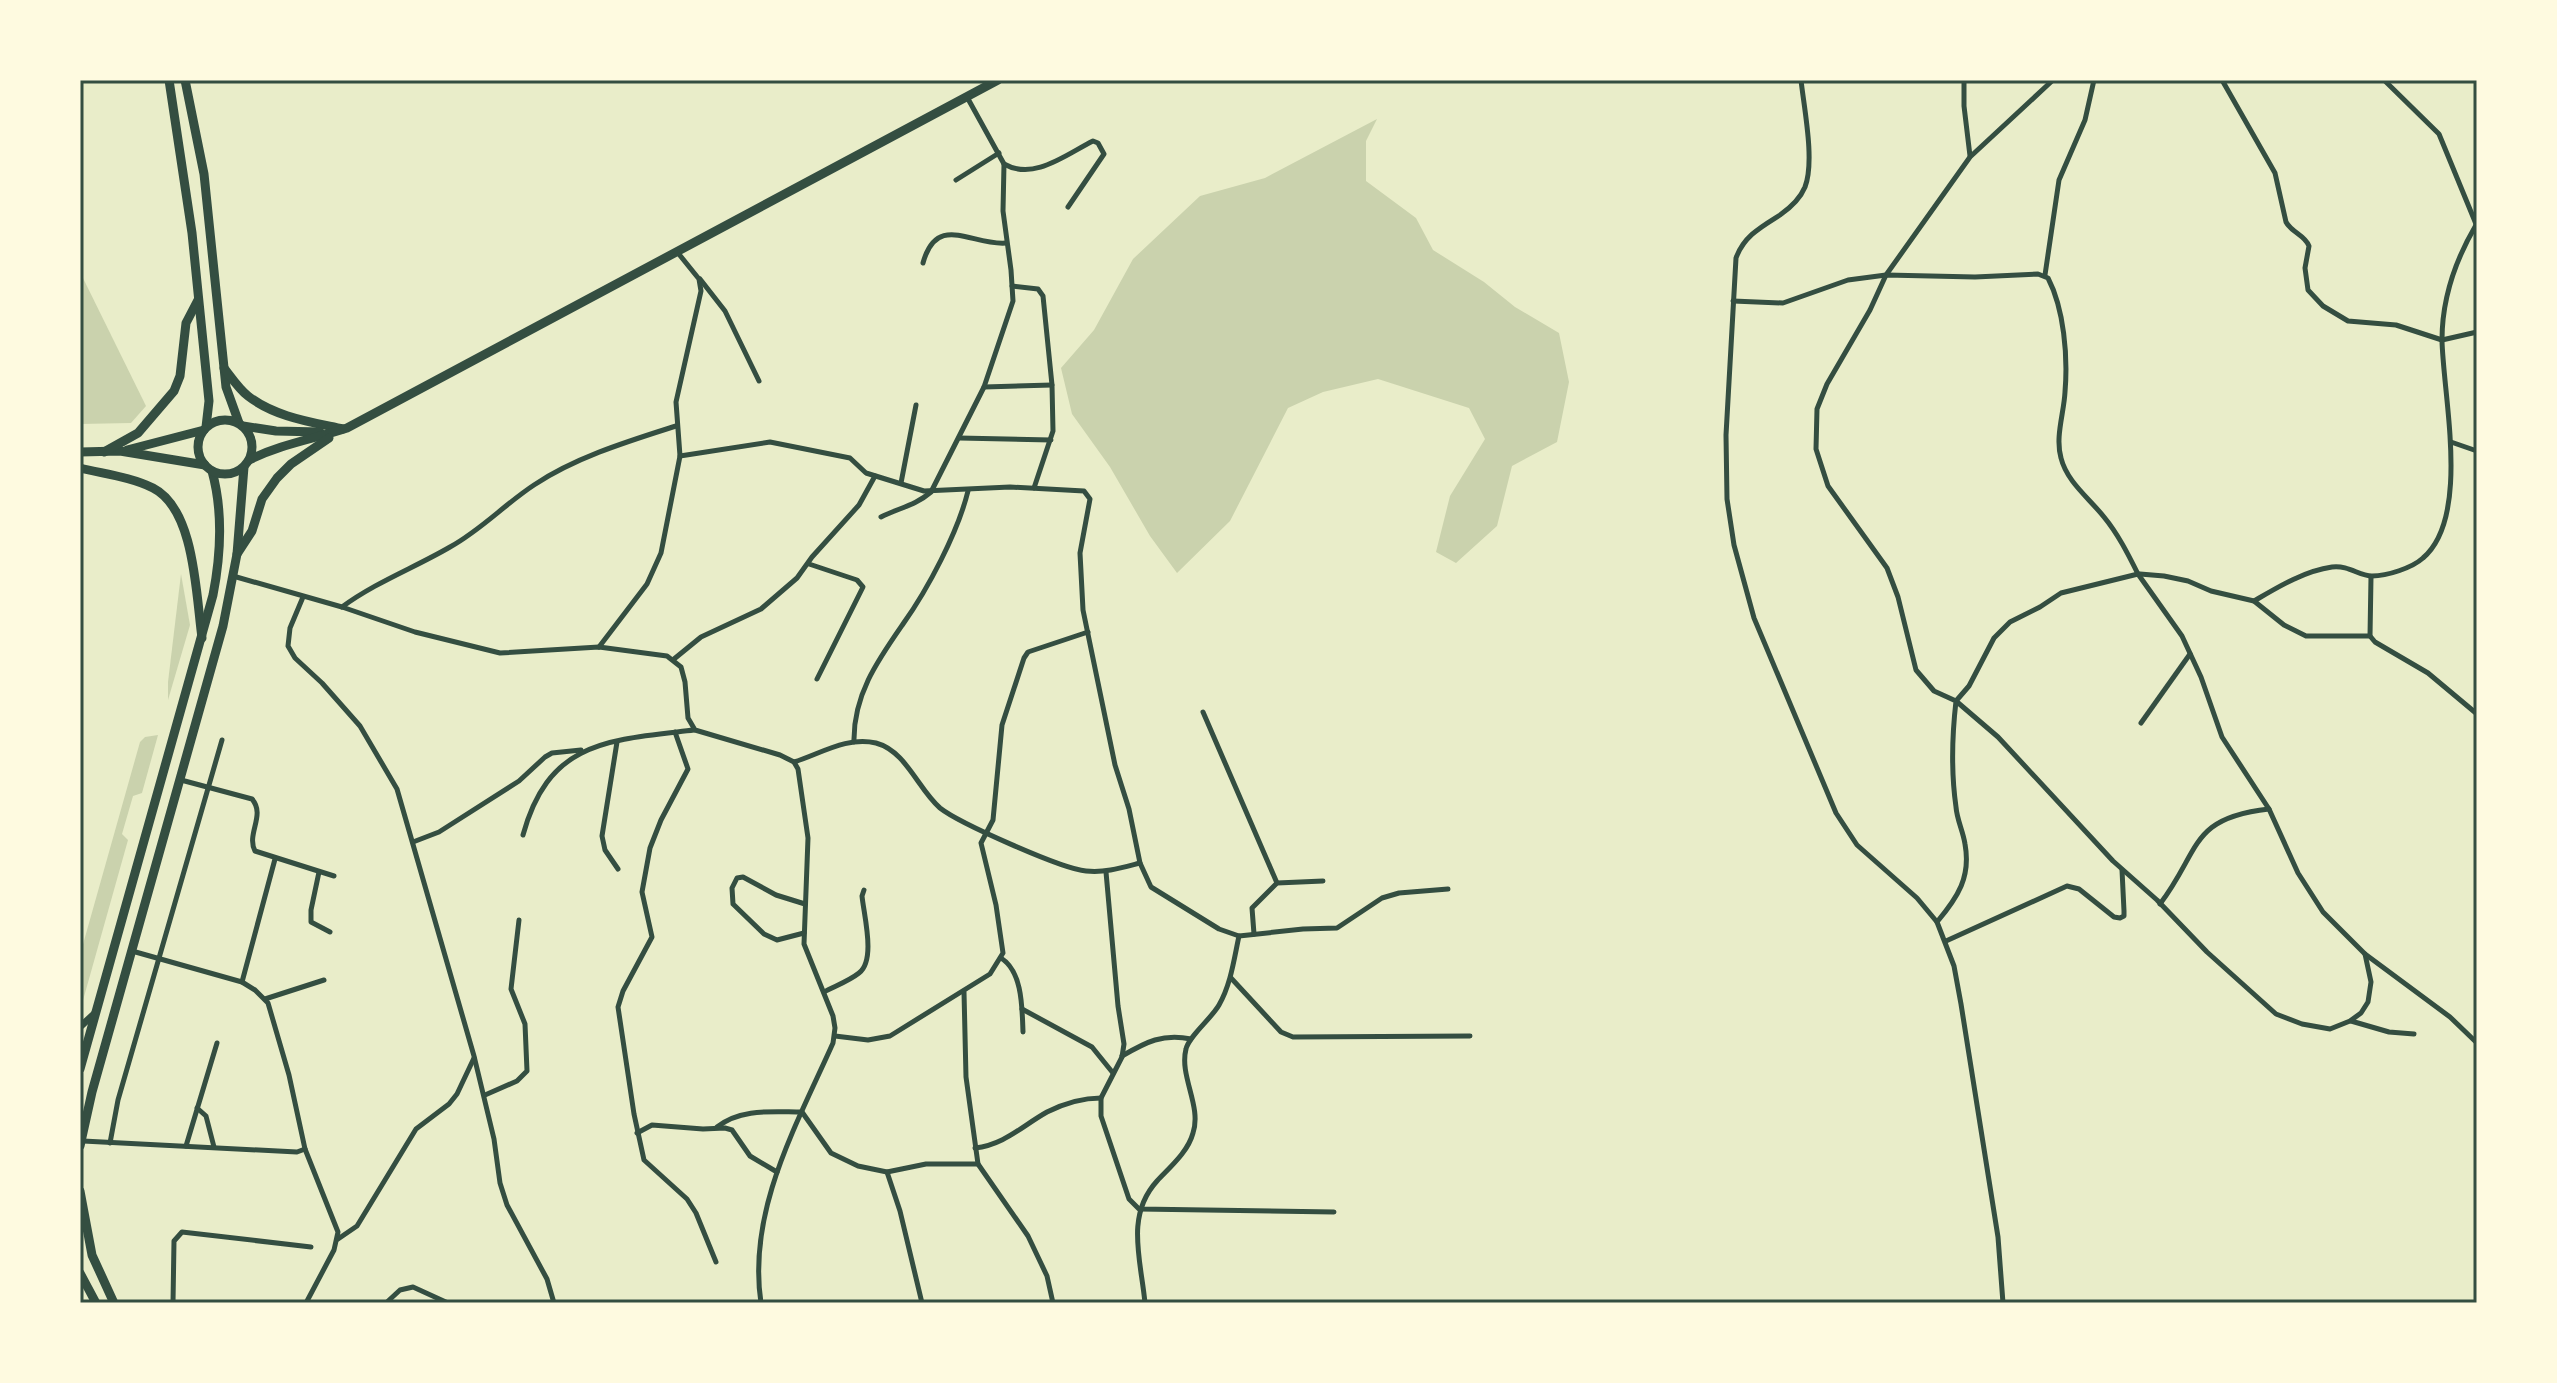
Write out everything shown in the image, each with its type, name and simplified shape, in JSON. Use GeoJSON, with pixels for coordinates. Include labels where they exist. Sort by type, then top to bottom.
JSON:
{"type":"FeatureCollection","features":[{"type":"Feature","properties":{"kind":"main road"},"geometry":{"type":"LineString","coordinates":[[80,1069],[202,638],[218,560],[218,495],[198,450],[209,401],[192,233],[169,80]]}},
{"type":"Feature","properties":{"kind":"main road"},"geometry":{"type":"LineString","coordinates":[[80,1143],[223,626],[237,554],[246,463],[252,441],[229,401],[204,174],[185,80]]}},
{"type":"Feature","properties":{"kind":"main road"},"geometry":{"type":"LineString","coordinates":[[237,554],[252,531],[262,499],[277,478],[291,464],[338,432],[998,80]]}},
{"type":"Feature","properties":{"kind":"main road"},"geometry":{"type":"LineString","coordinates":[[104,452],[138,433],[174,391],[180,376],[186,323],[198,300]]}},
{"type":"Feature","properties":{"kind":"main road"},"geometry":{"type":"LineString","coordinates":[[224,368],[246,395],[265,407],[338,432]]}},
{"type":"Feature","properties":{"kind":"main road"},"geometry":{"type":"LineString","coordinates":[[80,452],[120,451],[205,428],[225,419],[312,433],[338,432]]}},
{"type":"Feature","properties":{"kind":"main road"},"geometry":{"type":"LineString","coordinates":[[120,451],[228,474],[290,443],[338,432]]}},
{"type":"Feature","properties":{"kind":"main road"},"geometry":{"type":"LineString","coordinates":[[80,468],[142,484],[170,501],[179,513],[202,638]]}},
{"type":"Feature","properties":{"kind":"main road"},"geometry":{"type":"LineString","coordinates":[[80,1191],[92,1255],[114,1303]]}},
{"type":"Feature","properties":{"kind":"main road"},"geometry":{"type":"LineString","coordinates":[[80,1273],[96,1303]]}},
{"type":"Feature","properties":{"kind":"street"},"geometry":{"type":"LineString","coordinates":[[1801,80],[1807,150],[1805,187],[1795,203],[1743,243],[1736,258],[1726,435],[1727,499],[1734,545],[1754,618],[1836,813],[1847,832],[1865,852],[1917,898],[1937,922],[1946,941],[1954,966],[1998,1237],[2003,1303]]}},
{"type":"Feature","properties":{"kind":"street"},"geometry":{"type":"LineString","coordinates":[[1964,80],[1970,157]]}},
{"type":"Feature","properties":{"kind":"street"},"geometry":{"type":"LineString","coordinates":[[2053,80],[1970,157],[1886,275],[1870,310],[1821,396],[1815,426],[1816,449],[1828,486],[1887,568],[1898,597],[1916,670],[1934,691],[1956,701],[1998,737],[2122,869],[2276,1014],[2302,1024],[2330,1029],[2350,1021],[2361,1013],[2368,1002],[2371,982],[2365,954]]}},
{"type":"Feature","properties":{"kind":"street"},"geometry":{"type":"LineString","coordinates":[[2101,80],[2094,82],[2085,120],[2059,180],[2045,275],[2055,296],[2066,365],[2059,436],[2061,460],[2072,481],[2119,538],[2138,574],[2191,653],[2222,737],[2269,809],[2308,889],[2343,934],[2450,1017],[2477,1043]]}},
{"type":"Feature","properties":{"kind":"street"},"geometry":{"type":"LineString","coordinates":[[2222,80],[2275,173],[2286,222],[2290,229],[2307,241],[2305,281],[2313,297],[2348,321],[2388,323],[2442,340],[2477,332]]}},
{"type":"Feature","properties":{"kind":"street"},"geometry":{"type":"LineString","coordinates":[[2254,601],[2305,574],[2332,567],[2347,567],[2371,577],[2410,566],[2422,560],[2439,537],[2450,489],[2451,442],[2442,340],[2452,276],[2463,248],[2477,225],[2439,134],[2384,80]]}},
{"type":"Feature","properties":{"kind":"street"},"geometry":{"type":"LineString","coordinates":[[881,517],[917,504],[931,492],[984,387],[1013,301],[1003,211],[1004,164],[967,97]]}},
{"type":"Feature","properties":{"kind":"street"},"geometry":{"type":"LineString","coordinates":[[1004,164],[1015,170],[1028,171],[1093,141],[1098,143],[1104,154],[1068,207]]}},
{"type":"Feature","properties":{"kind":"street"},"geometry":{"type":"LineString","coordinates":[[956,180],[999,153]]}},
{"type":"Feature","properties":{"kind":"street"},"geometry":{"type":"LineString","coordinates":[[923,263],[927,250],[939,237],[950,233],[995,244],[1006,243]]}},
{"type":"Feature","properties":{"kind":"street"},"geometry":{"type":"LineString","coordinates":[[677,252],[725,311],[759,381]]}},
{"type":"Feature","properties":{"kind":"street"},"geometry":{"type":"LineString","coordinates":[[1733,301],[1783,303],[1848,280],[1886,275],[2045,275]]}},
{"type":"Feature","properties":{"kind":"street"},"geometry":{"type":"LineString","coordinates":[[599,647],[655,570],[672,504],[680,456],[676,426],[678,391],[701,301],[699,279]]}},
{"type":"Feature","properties":{"kind":"street"},"geometry":{"type":"LineString","coordinates":[[1012,286],[1038,289],[1043,296],[1052,385],[1051,440],[1034,488]]}},
{"type":"Feature","properties":{"kind":"street"},"geometry":{"type":"LineString","coordinates":[[984,387],[1052,385]]}},
{"type":"Feature","properties":{"kind":"street"},"geometry":{"type":"LineString","coordinates":[[901,483],[916,405]]}},
{"type":"Feature","properties":{"kind":"street"},"geometry":{"type":"LineString","coordinates":[[342,607],[365,590],[478,530],[518,496],[551,474],[676,426]]}},
{"type":"Feature","properties":{"kind":"street"},"geometry":{"type":"LineString","coordinates":[[959,438],[1051,440]]}},
{"type":"Feature","properties":{"kind":"street"},"geometry":{"type":"LineString","coordinates":[[680,456],[770,442],[783,443],[850,458],[866,473],[931,492],[1034,488],[1080,490],[1089,496],[1079,567],[1083,610],[1115,765],[1129,809],[1140,863],[1156,893],[1219,929],[1239,936],[1337,928],[1382,898],[1399,893],[1448,889]]}},
{"type":"Feature","properties":{"kind":"street"},"geometry":{"type":"LineString","coordinates":[[2451,442],[2477,451]]}},
{"type":"Feature","properties":{"kind":"street"},"geometry":{"type":"LineString","coordinates":[[674,659],[701,637],[761,609],[797,578],[859,505],[875,476]]}},
{"type":"Feature","properties":{"kind":"street"},"geometry":{"type":"LineString","coordinates":[[854,742],[861,694],[886,645],[903,625],[929,582],[964,508],[968,491]]}},
{"type":"Feature","properties":{"kind":"street"},"geometry":{"type":"LineString","coordinates":[[809,564],[857,580],[863,587],[817,679]]}},
{"type":"Feature","properties":{"kind":"street"},"geometry":{"type":"LineString","coordinates":[[1937,922],[1957,897],[1967,869],[1965,842],[1955,805],[1953,732],[1956,701],[1969,686],[1994,638],[2010,622],[2061,593],[2138,574],[2176,578],[2211,591],[2254,601],[2284,625],[2306,636],[2370,636]]}},
{"type":"Feature","properties":{"kind":"street"},"geometry":{"type":"LineString","coordinates":[[233,576],[342,607],[415,632],[500,653],[599,647],[643,651],[674,659],[681,667],[688,718],[695,730]]}},
{"type":"Feature","properties":{"kind":"street"},"geometry":{"type":"LineString","coordinates":[[2371,577],[2370,636],[2428,673],[2477,714]]}},
{"type":"Feature","properties":{"kind":"street"},"geometry":{"type":"LineString","coordinates":[[303,597],[290,628],[291,653],[343,705],[373,745],[397,789],[485,1095],[500,1183],[507,1205],[547,1279],[554,1303]]}},
{"type":"Feature","properties":{"kind":"street"},"geometry":{"type":"LineString","coordinates":[[835,1036],[868,1040],[890,1036],[990,974],[1001,958],[1001,930],[981,843],[993,820],[1002,725],[1024,658],[1031,649],[1088,632]]}},
{"type":"Feature","properties":{"kind":"street"},"geometry":{"type":"LineString","coordinates":[[2141,723],[2191,653]]}},
{"type":"Feature","properties":{"kind":"street"},"geometry":{"type":"LineString","coordinates":[[1203,712],[1277,883]]}},
{"type":"Feature","properties":{"kind":"street"},"geometry":{"type":"LineString","coordinates":[[413,842],[439,832],[519,781],[545,757],[560,752],[695,730],[766,750],[794,762],[800,774],[808,838],[806,952],[833,1016],[835,1036],[772,1185],[758,1251],[761,1303]]}},
{"type":"Feature","properties":{"kind":"street"},"geometry":{"type":"LineString","coordinates":[[675,732],[688,769],[650,848],[642,892],[652,937],[623,991],[618,1007],[644,1160],[687,1199],[716,1262]]}},
{"type":"Feature","properties":{"kind":"street"},"geometry":{"type":"LineString","coordinates":[[110,1143],[118,1100],[211,787],[222,740]]}},
{"type":"Feature","properties":{"kind":"street"},"geometry":{"type":"LineString","coordinates":[[617,742],[602,836],[605,850],[618,869]]}},
{"type":"Feature","properties":{"kind":"street"},"geometry":{"type":"LineString","coordinates":[[794,762],[854,742],[876,743],[890,750],[939,808],[987,833],[1069,867],[1106,872],[1140,863]]}},
{"type":"Feature","properties":{"kind":"street"},"geometry":{"type":"LineString","coordinates":[[523,835],[543,786],[583,750]]}},
{"type":"Feature","properties":{"kind":"street"},"geometry":{"type":"LineString","coordinates":[[181,780],[247,797],[255,802],[258,811],[252,846],[257,852],[334,876]]}},
{"type":"Feature","properties":{"kind":"street"},"geometry":{"type":"LineString","coordinates":[[2160,904],[2203,833],[2231,816],[2269,809]]}},
{"type":"Feature","properties":{"kind":"street"},"geometry":{"type":"LineString","coordinates":[[242,982],[275,859]]}},
{"type":"Feature","properties":{"kind":"street"},"geometry":{"type":"LineString","coordinates":[[1946,941],[2067,886],[2079,889],[2114,917],[2120,918],[2124,916],[2122,869]]}},
{"type":"Feature","properties":{"kind":"street"},"geometry":{"type":"LineString","coordinates":[[319,872],[311,922],[330,932]]}},
{"type":"Feature","properties":{"kind":"street"},"geometry":{"type":"LineString","coordinates":[[1106,872],[1124,1044],[1122,1057],[1101,1098],[1101,1116],[1129,1199],[1139,1209],[1334,1212]]}},
{"type":"Feature","properties":{"kind":"street"},"geometry":{"type":"LineString","coordinates":[[804,933],[777,940],[764,934],[733,904],[732,888],[737,878],[743,877],[776,895],[805,904]]}},
{"type":"Feature","properties":{"kind":"street"},"geometry":{"type":"LineString","coordinates":[[1254,934],[1252,908],[1277,883],[1323,881]]}},
{"type":"Feature","properties":{"kind":"street"},"geometry":{"type":"LineString","coordinates":[[824,992],[865,967],[868,956],[864,890]]}},
{"type":"Feature","properties":{"kind":"street"},"geometry":{"type":"LineString","coordinates":[[485,1095],[517,1081],[527,1071],[525,1024],[511,989],[519,920]]}},
{"type":"Feature","properties":{"kind":"street"},"geometry":{"type":"LineString","coordinates":[[1145,1303],[1138,1240],[1139,1209],[1150,1189],[1183,1152],[1193,1135],[1194,1112],[1187,1046],[1220,1003],[1230,977],[1239,936]]}},
{"type":"Feature","properties":{"kind":"street"},"geometry":{"type":"LineString","coordinates":[[132,951],[242,982],[265,999],[289,1075],[305,1149],[335,1223],[338,1239]]}},
{"type":"Feature","properties":{"kind":"street"},"geometry":{"type":"LineString","coordinates":[[1001,958],[1015,975],[1023,1032]]}},
{"type":"Feature","properties":{"kind":"street"},"geometry":{"type":"LineString","coordinates":[[1230,977],[1281,1032],[1293,1037],[1470,1036]]}},
{"type":"Feature","properties":{"kind":"street"},"geometry":{"type":"LineString","coordinates":[[265,999],[324,980]]}},
{"type":"Feature","properties":{"kind":"street"},"geometry":{"type":"LineString","coordinates":[[964,991],[964,1050],[978,1164],[1028,1236],[1047,1276],[1053,1303]]}},
{"type":"Feature","properties":{"kind":"street"},"geometry":{"type":"LineString","coordinates":[[1022,1009],[1092,1047],[1113,1074]]}},
{"type":"Feature","properties":{"kind":"street"},"geometry":{"type":"LineString","coordinates":[[80,1027],[96,1012]]}},
{"type":"Feature","properties":{"kind":"street"},"geometry":{"type":"LineString","coordinates":[[2350,1021],[2365,1028],[2414,1034]]}},
{"type":"Feature","properties":{"kind":"street"},"geometry":{"type":"LineString","coordinates":[[1122,1057],[1161,1037],[1174,1035],[1191,1039]]}},
{"type":"Feature","properties":{"kind":"street"},"geometry":{"type":"LineString","coordinates":[[186,1146],[217,1043]]}},
{"type":"Feature","properties":{"kind":"street"},"geometry":{"type":"LineString","coordinates":[[306,1303],[338,1239],[357,1226],[416,1129],[449,1104],[457,1094],[474,1056]]}},
{"type":"Feature","properties":{"kind":"street"},"geometry":{"type":"LineString","coordinates":[[975,1148],[1004,1140],[1049,1111],[1085,1098],[1101,1098]]}},
{"type":"Feature","properties":{"kind":"street"},"geometry":{"type":"LineString","coordinates":[[197,1108],[206,1116],[214,1147]]}},
{"type":"Feature","properties":{"kind":"street"},"geometry":{"type":"LineString","coordinates":[[717,1127],[730,1117],[749,1113],[802,1112]]}},
{"type":"Feature","properties":{"kind":"street"},"geometry":{"type":"LineString","coordinates":[[802,1112],[831,1153],[849,1164],[887,1172],[926,1164],[978,1164]]}},
{"type":"Feature","properties":{"kind":"street"},"geometry":{"type":"LineString","coordinates":[[637,1133],[652,1125],[732,1130],[750,1156],[777,1172]]}},
{"type":"Feature","properties":{"kind":"street"},"geometry":{"type":"LineString","coordinates":[[80,1143],[297,1152],[305,1149]]}},
{"type":"Feature","properties":{"kind":"street"},"geometry":{"type":"LineString","coordinates":[[887,1172],[900,1211],[922,1303]]}},
{"type":"Feature","properties":{"kind":"street"},"geometry":{"type":"LineString","coordinates":[[173,1303],[174,1241],[182,1232],[311,1247]]}},
{"type":"Feature","properties":{"kind":"street"},"geometry":{"type":"LineString","coordinates":[[386,1303],[400,1290],[413,1287],[448,1303]]}},
{"type":"Feature","properties":{"kind":"green space"},"geometry":{"type":"Polygon","coordinates":[[[1377,119],[1366,141],[1366,181],[1416,218],[1433,250],[1484,282],[1515,307],[1559,333],[1569,382],[1557,442],[1512,466],[1497,526],[1456,563],[1436,552],[1450,496],[1485,439],[1469,408],[1378,379],[1323,392],[1288,408],[1230,521],[1177,573],[1150,536],[1110,467],[1072,414],[1061,368],[1094,330],[1133,259],[1200,196],[1265,178],[1377,119]]]}},
{"type":"Feature","properties":{"kind":"green space"},"geometry":{"type":"Polygon","coordinates":[[[80,272],[146,406],[131,423],[80,424],[80,272]]]}},
{"type":"Feature","properties":{"kind":"green space"},"geometry":{"type":"Polygon","coordinates":[[[181,574],[190,625],[168,700],[168,682],[181,574]]]}},
{"type":"Feature","properties":{"kind":"green space"},"geometry":{"type":"Polygon","coordinates":[[[158,735],[142,793],[133,796],[122,834],[128,840],[80,1011],[80,955],[140,742],[145,737],[158,735]]]}}]}
